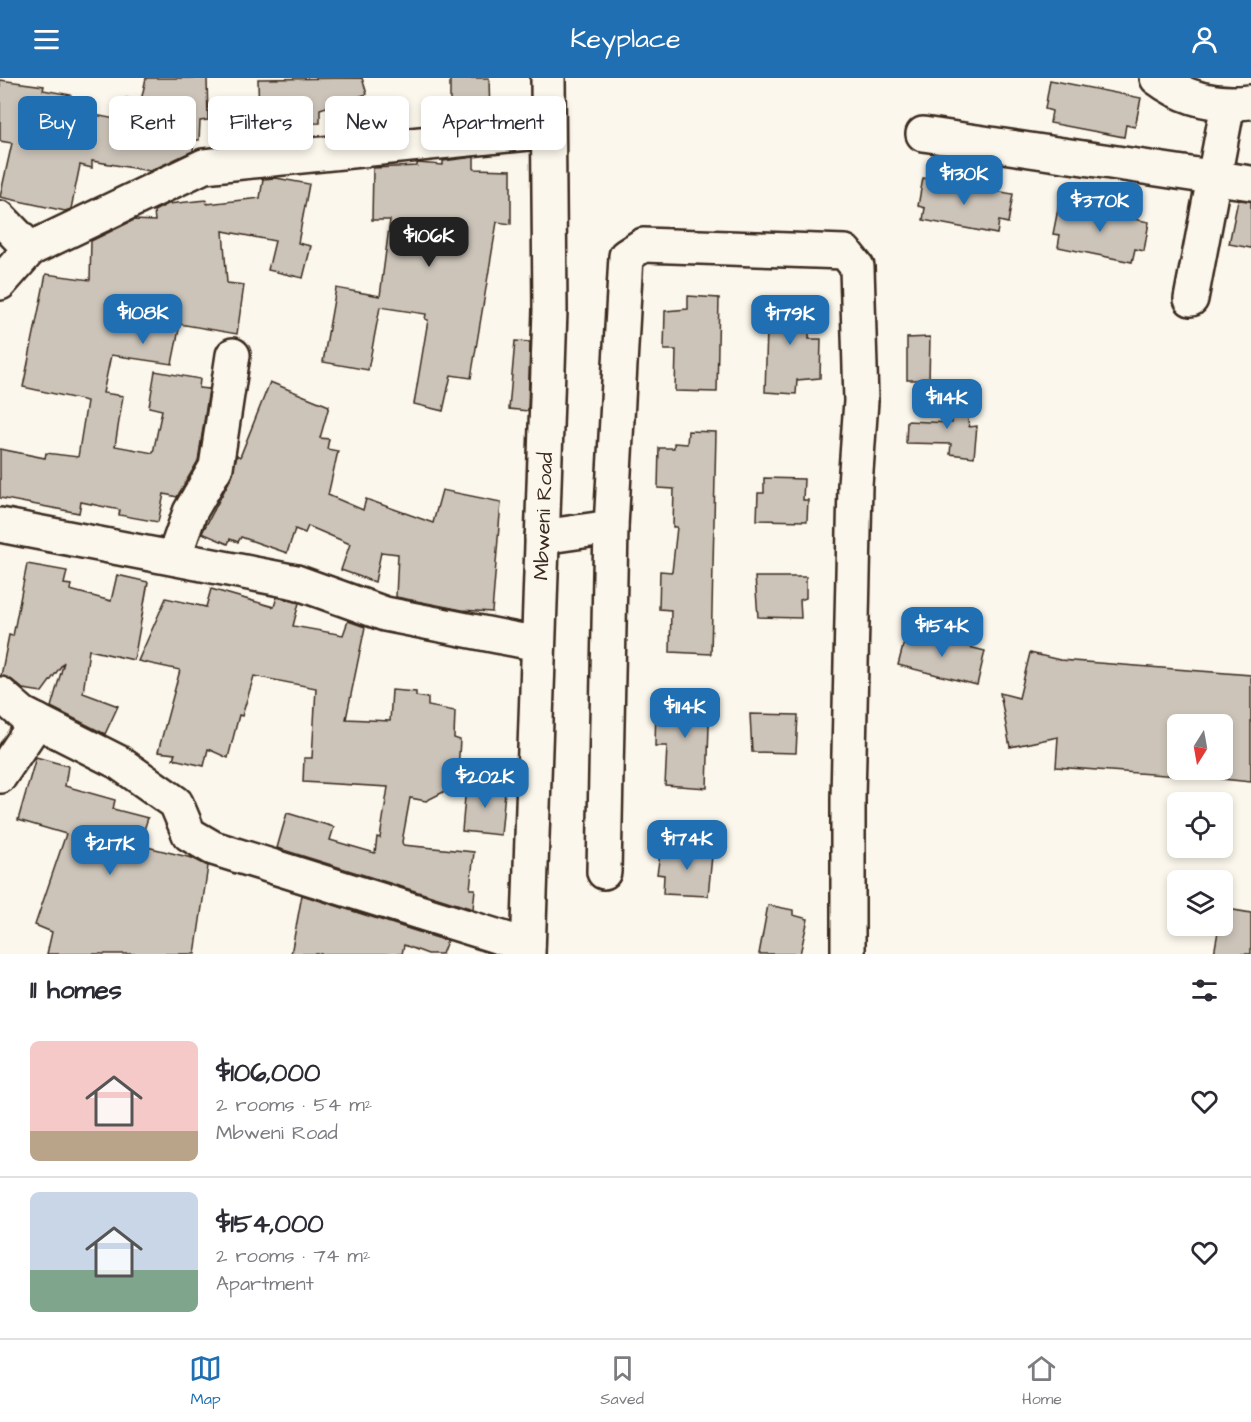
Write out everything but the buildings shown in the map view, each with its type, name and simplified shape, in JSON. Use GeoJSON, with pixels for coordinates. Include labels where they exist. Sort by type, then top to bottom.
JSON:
{"type":"FeatureCollection","features":[{"type":"Feature","properties":{"kind":"street","name":"Mbweni Road"},"geometry":{"type":"LineString","coordinates":[[548,78],[548,96]]}},
{"type":"Feature","properties":{"kind":"street"},"geometry":{"type":"LineString","coordinates":[[1157,78],[1188,96],[1240,103],[1214,178],[1191,299]]}},
{"type":"Feature","properties":{"kind":"street"},"geometry":{"type":"LineString","coordinates":[[923,134],[1251,183]]}},
{"type":"Feature","properties":{"kind":"street"},"geometry":{"type":"LineString","coordinates":[[0,282],[30,249],[204,166],[421,144]]}},
{"type":"Feature","properties":{"kind":"street","name":"Mbweni Road"},"geometry":{"type":"LineString","coordinates":[[528,950],[550,310],[548,150]]}},
{"type":"Feature","properties":{"kind":"street"},"geometry":{"type":"LineString","coordinates":[[0,218],[30,249]]}},
{"type":"Feature","properties":{"kind":"street"},"geometry":{"type":"LineString","coordinates":[[604,872],[612,527],[626,256],[642,245],[845,252],[857,267],[861,401],[855,485],[848,799],[848,954]]}},
{"type":"Feature","properties":{"kind":"street"},"geometry":{"type":"LineString","coordinates":[[174,556],[190,512],[216,467],[232,356]]}},
{"type":"Feature","properties":{"kind":"street"},"geometry":{"type":"LineString","coordinates":[[0,525],[174,556],[296,582],[385,614],[538,644]]}},
{"type":"Feature","properties":{"kind":"street"},"geometry":{"type":"LineString","coordinates":[[542,537],[612,527]]}},
{"type":"Feature","properties":{"kind":"street"},"geometry":{"type":"LineString","coordinates":[[0,694],[22,714],[118,762],[176,803],[189,834],[213,848],[528,950]]}},
{"type":"Feature","properties":{"kind":"street"},"geometry":{"type":"LineString","coordinates":[[0,776],[38,721]]}}]}
